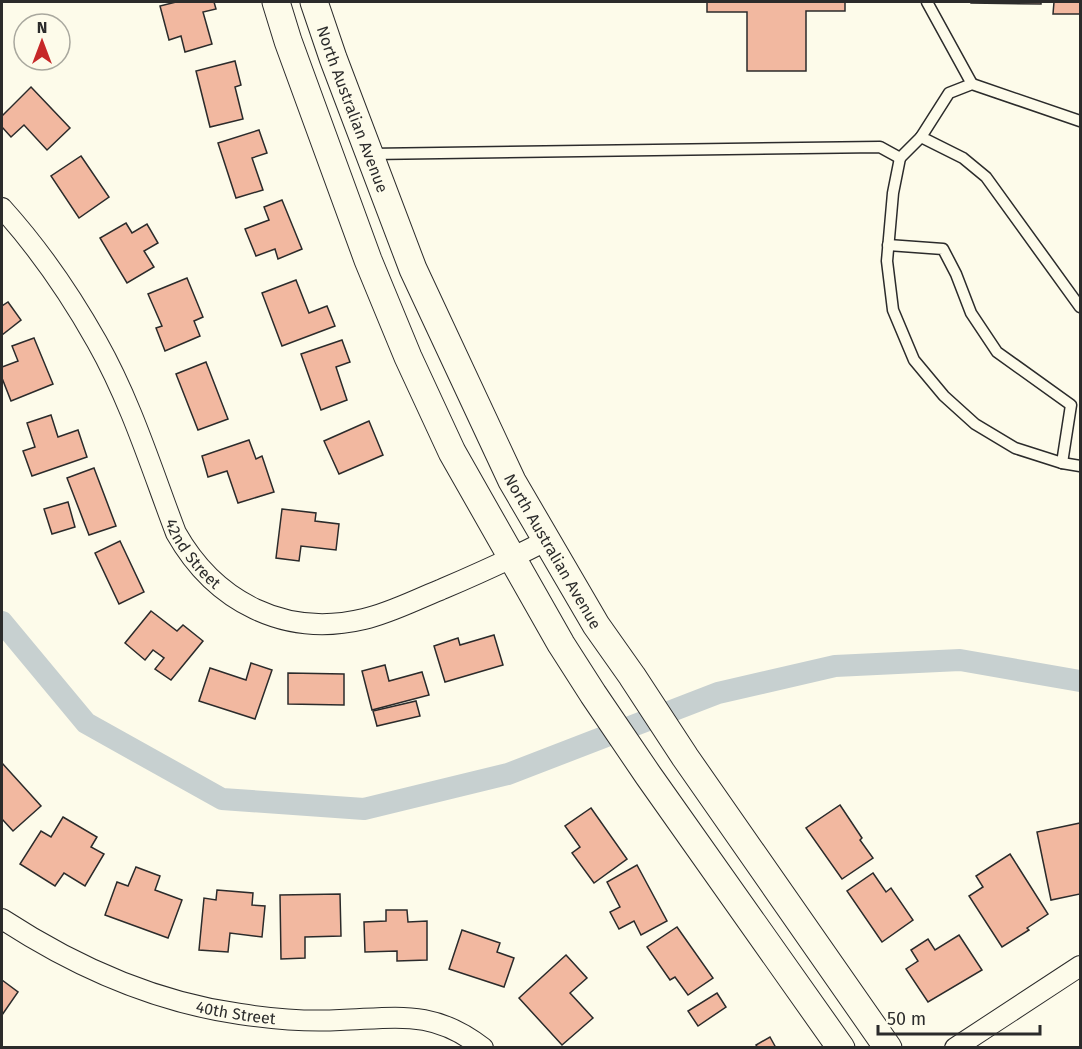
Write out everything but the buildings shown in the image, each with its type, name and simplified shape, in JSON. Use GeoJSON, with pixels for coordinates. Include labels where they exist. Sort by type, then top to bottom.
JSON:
{"type":"FeatureCollection","features":[{"type":"Feature","properties":{"kind":"main road"},"geometry":{"type":"LineString","coordinates":[[276,2],[368,260],[408,357],[452,452],[561,644],[593,694],[841,1047]]}},
{"type":"Feature","properties":{"kind":"main road","name":"North Australian Avenue"},"geometry":{"type":"LineString","coordinates":[[314,2],[413,269],[512,481],[596,625],[888,1047]]}},
{"type":"Feature","properties":{"kind":"street","name":"42nd Street"},"geometry":{"type":"LineString","coordinates":[[2,208],[25,234],[64,287],[98,344],[126,404],[176,533],[185,549],[208,577],[237,599],[259,611],[294,621],[330,624],[348,622],[382,614],[512,559],[547,540]]}},
{"type":"Feature","properties":{"kind":"street","name":"40th Street"},"geometry":{"type":"LineString","coordinates":[[2,919],[86,968],[179,1002],[238,1014],[278,1019],[338,1021],[394,1017],[419,1018],[444,1024],[483,1047]]}},
{"type":"Feature","properties":{"kind":"street"},"geometry":{"type":"LineString","coordinates":[[955,1047],[1080,966]]}},
{"type":"Feature","properties":{"kind":"lane"},"geometry":{"type":"LineString","coordinates":[[927,2],[972,84]]}},
{"type":"Feature","properties":{"kind":"lane"},"geometry":{"type":"LineString","coordinates":[[1080,121],[972,84],[949,93],[921,137],[900,158],[893,193],[887,261],[893,310],[914,360],[944,396],[975,424],[1015,448],[1062,463],[1080,466]]}},
{"type":"Feature","properties":{"kind":"lane"},"geometry":{"type":"LineString","coordinates":[[921,137],[963,158],[986,177],[1080,307]]}},
{"type":"Feature","properties":{"kind":"lane"},"geometry":{"type":"LineString","coordinates":[[369,154],[880,147],[900,158]]}},
{"type":"Feature","properties":{"kind":"lane"},"geometry":{"type":"LineString","coordinates":[[888,245],[943,249],[956,274],[971,313],[997,352],[1071,405],[1062,463]]}},
{"type":"Feature","properties":{"kind":"waterway"},"geometry":{"type":"LineString","coordinates":[[2,622],[86,723],[222,799],[364,809],[508,774],[718,693],[835,666],[960,660],[1080,681]]}}]}
